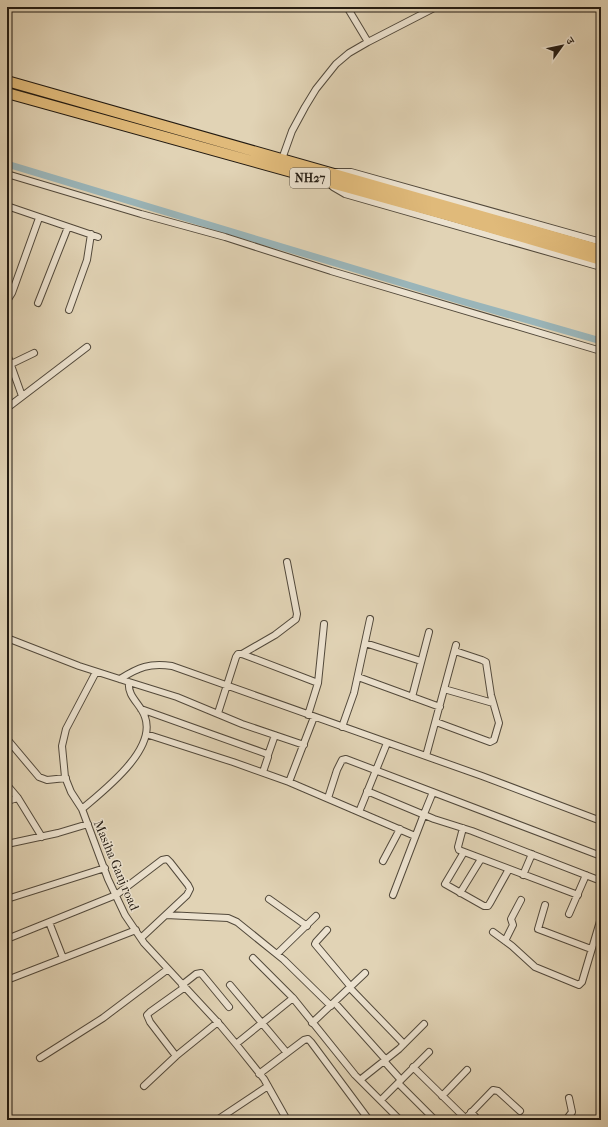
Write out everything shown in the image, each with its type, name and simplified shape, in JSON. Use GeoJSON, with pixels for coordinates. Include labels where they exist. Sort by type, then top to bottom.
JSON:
{"type":"FeatureCollection","features":[{"type":"Feature","properties":{"kind":"highway","name":"NH27"},"geometry":{"type":"LineString","coordinates":[[7,82],[282,159],[325,177]]}},
{"type":"Feature","properties":{"kind":"highway","name":"NH27"},"geometry":{"type":"LineString","coordinates":[[7,94],[172,139],[325,177],[601,250]]}},
{"type":"Feature","properties":{"kind":"highway","name":"NH27"},"geometry":{"type":"LineString","coordinates":[[450,211],[601,260]]}},
{"type":"Feature","properties":{"kind":"street"},"geometry":{"type":"LineString","coordinates":[[356,7],[348,9],[368,42]]}},
{"type":"Feature","properties":{"kind":"street"},"geometry":{"type":"LineString","coordinates":[[282,159],[292,131],[305,107],[316,89],[342,59],[368,42],[436,7]]}},
{"type":"Feature","properties":{"kind":"street"},"geometry":{"type":"LineString","coordinates":[[325,177],[351,172],[601,242]]}},
{"type":"Feature","properties":{"kind":"street"},"geometry":{"type":"LineString","coordinates":[[7,174],[141,214],[225,237],[331,271],[601,351]]}},
{"type":"Feature","properties":{"kind":"street"},"geometry":{"type":"LineString","coordinates":[[325,177],[345,194],[601,267]]}},
{"type":"Feature","properties":{"kind":"street"},"geometry":{"type":"LineString","coordinates":[[7,206],[98,237]]}},
{"type":"Feature","properties":{"kind":"street"},"geometry":{"type":"LineString","coordinates":[[7,300],[12,293],[39,218]]}},
{"type":"Feature","properties":{"kind":"street"},"geometry":{"type":"LineString","coordinates":[[38,303],[68,227]]}},
{"type":"Feature","properties":{"kind":"street"},"geometry":{"type":"LineString","coordinates":[[68,310],[87,260],[90,234]]}},
{"type":"Feature","properties":{"kind":"street"},"geometry":{"type":"LineString","coordinates":[[7,408],[87,347]]}},
{"type":"Feature","properties":{"kind":"street"},"geometry":{"type":"LineString","coordinates":[[9,365],[34,353]]}},
{"type":"Feature","properties":{"kind":"street"},"geometry":{"type":"LineString","coordinates":[[7,354],[9,365],[22,396]]}},
{"type":"Feature","properties":{"kind":"street"},"geometry":{"type":"LineString","coordinates":[[218,713],[238,654],[242,654],[275,635],[296,618],[297,614],[287,562]]}},
{"type":"Feature","properties":{"kind":"street"},"geometry":{"type":"LineString","coordinates":[[342,727],[358,678],[370,619]]}},
{"type":"Feature","properties":{"kind":"street"},"geometry":{"type":"LineString","coordinates":[[289,782],[304,745],[311,716],[318,683],[324,624]]}},
{"type":"Feature","properties":{"kind":"street"},"geometry":{"type":"LineString","coordinates":[[412,696],[429,632]]}},
{"type":"Feature","properties":{"kind":"street"},"geometry":{"type":"LineString","coordinates":[[7,638],[96,672],[177,697],[304,745]]}},
{"type":"Feature","properties":{"kind":"street"},"geometry":{"type":"LineString","coordinates":[[365,643],[421,661]]}},
{"type":"Feature","properties":{"kind":"street"},"geometry":{"type":"LineString","coordinates":[[426,756],[455,648],[486,662],[489,688],[499,725],[494,740],[492,742],[488,741],[436,722]]}},
{"type":"Feature","properties":{"kind":"street"},"geometry":{"type":"LineString","coordinates":[[242,654],[318,683]]}},
{"type":"Feature","properties":{"kind":"street"},"geometry":{"type":"LineString","coordinates":[[120,679],[138,668],[159,664],[172,666],[426,756],[601,821]]}},
{"type":"Feature","properties":{"kind":"street","name":"Masiha Ganj road"},"geometry":{"type":"LineString","coordinates":[[96,672],[66,729],[63,738],[62,746],[66,778],[71,792],[82,810],[104,868],[125,915],[141,938],[218,1022],[260,1074],[287,1120]]}},
{"type":"Feature","properties":{"kind":"street"},"geometry":{"type":"LineString","coordinates":[[358,678],[440,707]]}},
{"type":"Feature","properties":{"kind":"street"},"geometry":{"type":"LineString","coordinates":[[82,810],[127,767],[143,742],[146,734],[146,721],[128,689],[128,682]]}},
{"type":"Feature","properties":{"kind":"street"},"geometry":{"type":"LineString","coordinates":[[444,689],[493,703]]}},
{"type":"Feature","properties":{"kind":"street"},"geometry":{"type":"LineString","coordinates":[[141,710],[268,755]]}},
{"type":"Feature","properties":{"kind":"street"},"geometry":{"type":"LineString","coordinates":[[146,734],[263,772],[416,836]]}},
{"type":"Feature","properties":{"kind":"street"},"geometry":{"type":"LineString","coordinates":[[263,772],[275,735]]}},
{"type":"Feature","properties":{"kind":"street"},"geometry":{"type":"LineString","coordinates":[[7,739],[39,777],[46,780],[66,778]]}},
{"type":"Feature","properties":{"kind":"street"},"geometry":{"type":"LineString","coordinates":[[359,812],[387,743]]}},
{"type":"Feature","properties":{"kind":"street"},"geometry":{"type":"LineString","coordinates":[[328,798],[337,770],[343,759],[376,770],[601,856]]}},
{"type":"Feature","properties":{"kind":"street"},"geometry":{"type":"LineString","coordinates":[[7,785],[18,798],[42,837]]}},
{"type":"Feature","properties":{"kind":"street"},"geometry":{"type":"LineString","coordinates":[[367,791],[601,881]]}},
{"type":"Feature","properties":{"kind":"street"},"geometry":{"type":"LineString","coordinates":[[393,896],[433,792]]}},
{"type":"Feature","properties":{"kind":"street"},"geometry":{"type":"LineString","coordinates":[[7,801],[18,798]]}},
{"type":"Feature","properties":{"kind":"street"},"geometry":{"type":"LineString","coordinates":[[7,844],[42,837],[88,824]]}},
{"type":"Feature","properties":{"kind":"street"},"geometry":{"type":"LineString","coordinates":[[463,828],[458,850],[578,895]]}},
{"type":"Feature","properties":{"kind":"street"},"geometry":{"type":"LineString","coordinates":[[383,861],[400,829]]}},
{"type":"Feature","properties":{"kind":"street"},"geometry":{"type":"LineString","coordinates":[[464,852],[445,884],[484,906],[487,907],[490,903],[509,869]]}},
{"type":"Feature","properties":{"kind":"street"},"geometry":{"type":"LineString","coordinates":[[523,875],[532,854]]}},
{"type":"Feature","properties":{"kind":"street"},"geometry":{"type":"LineString","coordinates":[[7,939],[116,895],[165,859],[168,860],[190,888],[187,895],[141,938]]}},
{"type":"Feature","properties":{"kind":"street"},"geometry":{"type":"LineString","coordinates":[[460,893],[481,859]]}},
{"type":"Feature","properties":{"kind":"street"},"geometry":{"type":"LineString","coordinates":[[7,899],[104,868]]}},
{"type":"Feature","properties":{"kind":"street"},"geometry":{"type":"LineString","coordinates":[[569,914],[586,875]]}},
{"type":"Feature","properties":{"kind":"street"},"geometry":{"type":"LineString","coordinates":[[269,899],[307,926]]}},
{"type":"Feature","properties":{"kind":"street"},"geometry":{"type":"LineString","coordinates":[[505,941],[513,925],[511,919],[521,900]]}},
{"type":"Feature","properties":{"kind":"street"},"geometry":{"type":"LineString","coordinates":[[545,905],[538,929],[591,949]]}},
{"type":"Feature","properties":{"kind":"street"},"geometry":{"type":"LineString","coordinates":[[166,915],[233,920],[276,954],[333,1004],[385,1061],[399,1081],[435,1120]]}},
{"type":"Feature","properties":{"kind":"street"},"geometry":{"type":"LineString","coordinates":[[276,954],[316,916]]}},
{"type":"Feature","properties":{"kind":"street"},"geometry":{"type":"LineString","coordinates":[[493,932],[518,951],[535,967],[578,985],[582,982],[601,918]]}},
{"type":"Feature","properties":{"kind":"street"},"geometry":{"type":"LineString","coordinates":[[49,922],[63,958]]}},
{"type":"Feature","properties":{"kind":"street"},"geometry":{"type":"LineString","coordinates":[[7,980],[136,930]]}},
{"type":"Feature","properties":{"kind":"street"},"geometry":{"type":"LineString","coordinates":[[326,930],[315,944],[351,988],[404,1044]]}},
{"type":"Feature","properties":{"kind":"street"},"geometry":{"type":"LineString","coordinates":[[253,958],[293,998],[360,1080],[400,1120]]}},
{"type":"Feature","properties":{"kind":"street"},"geometry":{"type":"LineString","coordinates":[[40,1058],[103,1018],[168,969]]}},
{"type":"Feature","properties":{"kind":"street"},"geometry":{"type":"LineString","coordinates":[[176,1056],[150,1022],[147,1015],[184,986],[196,974],[201,973],[229,1007]]}},
{"type":"Feature","properties":{"kind":"street"},"geometry":{"type":"LineString","coordinates":[[312,1023],[351,988],[365,973]]}},
{"type":"Feature","properties":{"kind":"street"},"geometry":{"type":"LineString","coordinates":[[230,985],[287,1053]]}},
{"type":"Feature","properties":{"kind":"street"},"geometry":{"type":"LineString","coordinates":[[236,1044],[293,998]]}},
{"type":"Feature","properties":{"kind":"street"},"geometry":{"type":"LineString","coordinates":[[144,1086],[176,1056],[218,1022]]}},
{"type":"Feature","properties":{"kind":"street"},"geometry":{"type":"LineString","coordinates":[[360,1080],[385,1061],[424,1024]]}},
{"type":"Feature","properties":{"kind":"street"},"geometry":{"type":"LineString","coordinates":[[260,1074],[304,1040],[310,1040],[369,1120]]}},
{"type":"Feature","properties":{"kind":"street"},"geometry":{"type":"LineString","coordinates":[[381,1100],[429,1052]]}},
{"type":"Feature","properties":{"kind":"street"},"geometry":{"type":"LineString","coordinates":[[413,1067],[464,1119],[490,1092],[496,1090],[520,1111]]}},
{"type":"Feature","properties":{"kind":"street"},"geometry":{"type":"LineString","coordinates":[[442,1096],[467,1070]]}},
{"type":"Feature","properties":{"kind":"street"},"geometry":{"type":"LineString","coordinates":[[217,1120],[268,1086]]}},
{"type":"Feature","properties":{"kind":"street"},"geometry":{"type":"LineString","coordinates":[[566,1120],[572,1112],[569,1098]]}},
{"type":"Feature","properties":{"kind":"street"},"geometry":{"type":"LineString","coordinates":[[471,1112],[478,1120]]}},
{"type":"Feature","properties":{"kind":"waterway"},"geometry":{"type":"LineString","coordinates":[[7,164],[461,301],[601,341]]}}]}
